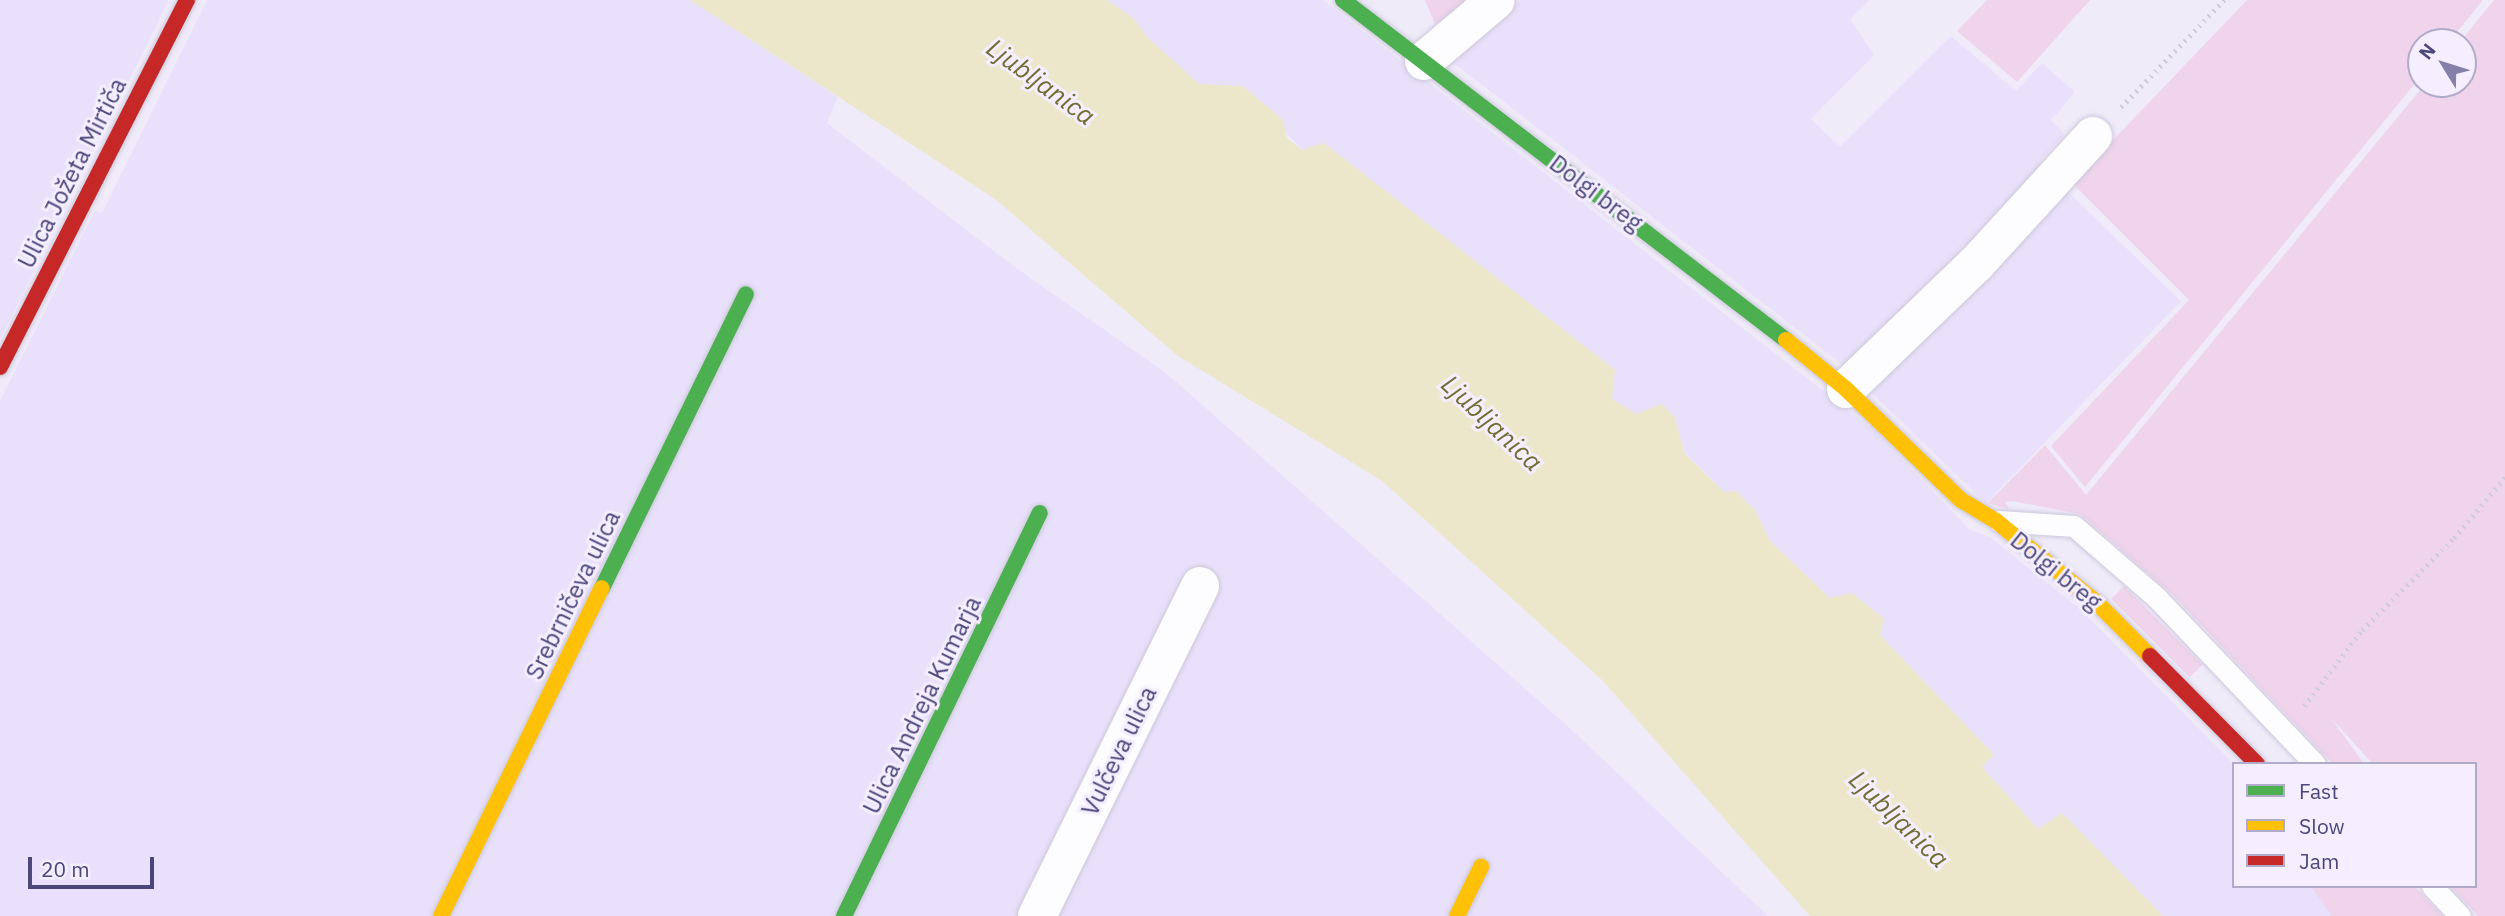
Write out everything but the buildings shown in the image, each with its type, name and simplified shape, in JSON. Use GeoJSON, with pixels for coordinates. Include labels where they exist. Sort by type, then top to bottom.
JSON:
{"type":"FeatureCollection","features":[{"type":"Feature","properties":{"kind":"street","name":"Ulica Jožeta Mirtiča"},"geometry":{"type":"LineString","coordinates":[[0,367],[187,0]]}},
{"type":"Feature","properties":{"kind":"street","name":"Dolgi breg"},"geometry":{"type":"LineString","coordinates":[[1343,0],[1846,389],[1961,500],[1996,522],[2150,652],[2256,762]]}},
{"type":"Feature","properties":{"kind":"street"},"geometry":{"type":"LineString","coordinates":[[1424,61],[1496,0]]}},
{"type":"Feature","properties":{"kind":"street"},"geometry":{"type":"LineString","coordinates":[[1846,389],[1976,263],[2094,136]]}},
{"type":"Feature","properties":{"kind":"street","name":"Srebrničeva ulica"},"geometry":{"type":"LineString","coordinates":[[441,916],[746,294]]}},
{"type":"Feature","properties":{"kind":"street","name":"Ulica Andreja Kumarja"},"geometry":{"type":"LineString","coordinates":[[844,916],[1040,513]]}},
{"type":"Feature","properties":{"kind":"street","name":"Vulčeva ulica"},"geometry":{"type":"LineString","coordinates":[[1037,916],[1200,586]]}},
{"type":"Feature","properties":{"kind":"street"},"geometry":{"type":"LineString","coordinates":[[1457,916],[1481,867]]}},
{"type":"Feature","properties":{"kind":"lane"},"geometry":{"type":"LineString","coordinates":[[1996,522],[2074,526],[2157,598],[2313,762]]}},
{"type":"Feature","properties":{"kind":"lane"},"geometry":{"type":"LineString","coordinates":[[2434,888],[2460,916]]}},
{"type":"Feature","properties":{"kind":"path"},"geometry":{"type":"LineString","coordinates":[[2094,136],[2224,0]]}},
{"type":"Feature","properties":{"kind":"path"},"geometry":{"type":"LineString","coordinates":[[2282,729],[2362,631],[2454,538],[2505,477]]}},
{"type":"Feature","properties":{"kind":"shaded area"},"geometry":{"type":"Polygon","coordinates":[[[0,0],[169,0],[0,339],[0,0]]]}},
{"type":"Feature","properties":{"kind":"shaded area"},"geometry":{"type":"Polygon","coordinates":[[[207,0],[690,0],[838,97],[827,123],[1016,268],[1166,373],[1572,730],[1768,916],[0,916],[0,401],[95,211],[102,213],[207,0]]]}},
{"type":"Feature","properties":{"kind":"shaded area"},"geometry":{"type":"Polygon","coordinates":[[[1107,0],[1323,0],[1877,433],[1969,529],[1990,537],[2080,609],[2232,762],[2232,888],[2416,888],[2443,916],[2163,916],[2062,813],[2038,830],[1982,767],[1994,755],[1880,635],[1830,598],[1770,541],[1755,510],[1736,491],[1724,492],[1685,453],[1675,418],[1636,414],[1612,399],[1324,143],[1302,150],[1243,86],[1199,84],[1147,37],[1133,18],[1107,0]]]}},
{"type":"Feature","properties":{"kind":"shaded area"},"geometry":{"type":"Polygon","coordinates":[[[1425,0],[1470,0],[1435,24],[1425,0]]]}},
{"type":"Feature","properties":{"kind":"shaded area"},"geometry":{"type":"Polygon","coordinates":[[[1520,0],[1870,0],[1850,19],[1874,55],[1811,119],[1840,147],[1951,36],[2016,91],[2042,63],[2075,92],[2051,120],[2065,134],[2039,162],[2044,168],[1848,369],[1450,60],[1520,0]]]}},
{"type":"Feature","properties":{"kind":"shaded area"},"geometry":{"type":"Polygon","coordinates":[[[1987,0],[2090,0],[2017,82],[1957,31],[1987,0]]]}},
{"type":"Feature","properties":{"kind":"shaded area"},"geometry":{"type":"Polygon","coordinates":[[[2247,0],[2483,0],[2460,28],[2407,28],[2407,93],[2085,487],[2051,446],[2189,300],[2072,183],[2247,0]]]}},
{"type":"Feature","properties":{"kind":"shaded area"},"geometry":{"type":"Polygon","coordinates":[[[2494,0],[2505,0],[2505,916],[2478,916],[2452,888],[2477,888],[2477,762],[2371,762],[2331,718],[2363,762],[2331,762],[2173,595],[2080,514],[2012,501],[2005,502],[2009,509],[1988,503],[2045,445],[2086,495],[2413,98],[2477,98],[2477,28],[2471,28],[2494,0]]]}},
{"type":"Feature","properties":{"kind":"shaded area"},"geometry":{"type":"Polygon","coordinates":[[[2064,188],[2181,301],[1986,503],[1869,390],[2064,188]]]}},
{"type":"Feature","properties":{"kind":"shaded area"},"geometry":{"type":"Polygon","coordinates":[[[2124,586],[2202,664],[2190,677],[2111,599],[2124,586]]]}},
{"type":"Feature","properties":{"kind":"shaded area"},"geometry":{"type":"Polygon","coordinates":[[[2312,888],[2416,888],[2443,916],[2332,916],[2312,888]]]}},
{"type":"Feature","properties":{"kind":"water","name":"Ljubljanica"},"geometry":{"type":"Polygon","coordinates":[[[690,0],[1107,0],[1133,18],[1147,37],[1199,84],[1243,86],[1283,120],[1287,138],[1302,150],[1324,143],[1615,370],[1612,399],[1636,414],[1662,404],[1675,418],[1685,454],[1724,492],[1736,491],[1755,510],[1770,541],[1830,598],[1852,593],[1884,619],[1880,635],[1994,755],[1982,767],[2038,829],[2062,813],[2163,916],[1810,916],[1603,681],[1382,481],[1178,356],[995,199],[690,0]]]}},
{"type":"Feature","properties":{"kind":"traffic: fast"},"geometry":{"type":"LineString","coordinates":[[1343,0],[1786,340]]}},
{"type":"Feature","properties":{"kind":"traffic: fast"},"geometry":{"type":"LineString","coordinates":[[602,588],[746,294]]}},
{"type":"Feature","properties":{"kind":"traffic: fast"},"geometry":{"type":"LineString","coordinates":[[844,916],[1040,513]]}},
{"type":"Feature","properties":{"kind":"traffic: slow"},"geometry":{"type":"LineString","coordinates":[[1786,340],[1846,389],[1961,500],[1996,521],[2098,604],[2150,656]]}},
{"type":"Feature","properties":{"kind":"traffic: slow"},"geometry":{"type":"LineString","coordinates":[[441,916],[602,588]]}},
{"type":"Feature","properties":{"kind":"traffic: slow"},"geometry":{"type":"LineString","coordinates":[[1457,916],[1481,867]]}},
{"type":"Feature","properties":{"kind":"traffic: jam"},"geometry":{"type":"LineString","coordinates":[[0,367],[187,0]]}},
{"type":"Feature","properties":{"kind":"traffic: jam"},"geometry":{"type":"LineString","coordinates":[[2150,656],[2255,762]]}}]}
